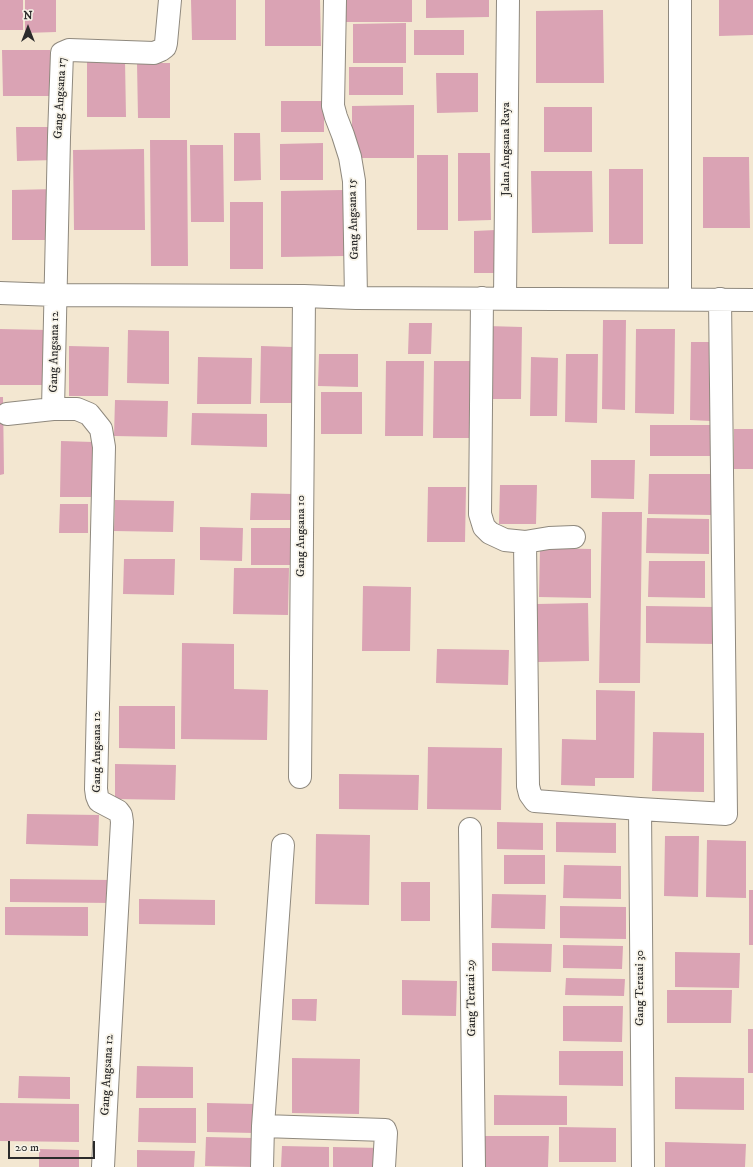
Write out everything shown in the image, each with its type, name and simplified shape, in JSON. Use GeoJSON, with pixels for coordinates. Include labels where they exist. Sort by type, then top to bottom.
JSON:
{"type":"FeatureCollection","features":[{"type":"Feature","properties":{"kind":"street","name":"Gang Angsana 17"},"geometry":{"type":"LineString","coordinates":[[56,295],[62,53],[69,50],[154,53],[161,50],[165,47],[166,43],[170,0]]}},
{"type":"Feature","properties":{"kind":"street","name":"Gang Angsana 15"},"geometry":{"type":"LineString","coordinates":[[335,0],[333,106],[350,157],[354,181],[356,298]]}},
{"type":"Feature","properties":{"kind":"street","name":"Jalan Angsana Raya"},"geometry":{"type":"LineString","coordinates":[[506,298],[508,0]]}},
{"type":"Feature","properties":{"kind":"street"},"geometry":{"type":"LineString","coordinates":[[680,0],[680,299]]}},
{"type":"Feature","properties":{"kind":"street"},"geometry":{"type":"LineString","coordinates":[[0,293],[56,295],[304,296],[356,298],[753,300]]}},
{"type":"Feature","properties":{"kind":"street","name":"Gang Angsana 12"},"geometry":{"type":"LineString","coordinates":[[53,409],[56,295]]}},
{"type":"Feature","properties":{"kind":"street","name":"Gang Angsana 10"},"geometry":{"type":"LineString","coordinates":[[300,777],[304,296]]}},
{"type":"Feature","properties":{"kind":"street"},"geometry":{"type":"LineString","coordinates":[[482,298],[480,514],[484,526],[490,533],[505,540],[525,542],[549,538],[574,537]]}},
{"type":"Feature","properties":{"kind":"street"},"geometry":{"type":"LineString","coordinates":[[525,542],[528,786],[530,794],[535,801],[726,814],[720,299]]}},
{"type":"Feature","properties":{"kind":"street","name":"Gang Angsana 12"},"geometry":{"type":"LineString","coordinates":[[7,414],[53,409],[77,409],[89,414],[101,429],[104,447],[96,789],[99,801],[118,811],[121,815],[122,822],[103,1167]]}},
{"type":"Feature","properties":{"kind":"street","name":"Gang Teratai 30"},"geometry":{"type":"LineString","coordinates":[[640,809],[643,1167]]}},
{"type":"Feature","properties":{"kind":"street","name":"Gang Teratai 29"},"geometry":{"type":"LineString","coordinates":[[470,829],[474,1167]]}},
{"type":"Feature","properties":{"kind":"street"},"geometry":{"type":"LineString","coordinates":[[262,1167],[263,1126],[283,846]]}},
{"type":"Feature","properties":{"kind":"street"},"geometry":{"type":"LineString","coordinates":[[263,1126],[384,1130],[386,1132],[384,1167]]}},
{"type":"Feature","properties":{"kind":"building"},"geometry":{"type":"Polygon","coordinates":[[[0,0],[23,0],[23,30],[0,30],[0,0]]]}},
{"type":"Feature","properties":{"kind":"building"},"geometry":{"type":"Polygon","coordinates":[[[25,0],[56,0],[56,32],[25,33],[25,0]]]}},
{"type":"Feature","properties":{"kind":"building"},"geometry":{"type":"Polygon","coordinates":[[[191,0],[236,0],[236,40],[192,40],[191,0]]]}},
{"type":"Feature","properties":{"kind":"building"},"geometry":{"type":"Polygon","coordinates":[[[265,0],[320,0],[321,46],[265,46],[265,0]]]}},
{"type":"Feature","properties":{"kind":"building"},"geometry":{"type":"Polygon","coordinates":[[[337,0],[412,0],[412,22],[337,22],[337,0]]]}},
{"type":"Feature","properties":{"kind":"building"},"geometry":{"type":"Polygon","coordinates":[[[426,0],[489,0],[489,17],[426,18],[426,0]]]}},
{"type":"Feature","properties":{"kind":"building"},"geometry":{"type":"Polygon","coordinates":[[[719,0],[753,0],[753,35],[719,36],[719,0]]]}},
{"type":"Feature","properties":{"kind":"building"},"geometry":{"type":"Polygon","coordinates":[[[603,10],[604,83],[536,83],[536,11],[603,10]]]}},
{"type":"Feature","properties":{"kind":"building"},"geometry":{"type":"Polygon","coordinates":[[[406,23],[406,63],[353,63],[353,24],[406,23]]]}},
{"type":"Feature","properties":{"kind":"building"},"geometry":{"type":"Polygon","coordinates":[[[414,30],[464,30],[464,55],[414,55],[414,30]]]}},
{"type":"Feature","properties":{"kind":"building"},"geometry":{"type":"Polygon","coordinates":[[[2,50],[50,50],[51,96],[3,96],[2,50]]]}},
{"type":"Feature","properties":{"kind":"building"},"geometry":{"type":"Polygon","coordinates":[[[87,60],[125,60],[126,117],[87,117],[87,60]]]}},
{"type":"Feature","properties":{"kind":"building"},"geometry":{"type":"Polygon","coordinates":[[[137,63],[170,63],[170,118],[138,118],[137,63]]]}},
{"type":"Feature","properties":{"kind":"building"},"geometry":{"type":"Polygon","coordinates":[[[349,67],[403,67],[403,95],[349,95],[349,67]]]}},
{"type":"Feature","properties":{"kind":"building"},"geometry":{"type":"Polygon","coordinates":[[[436,73],[478,73],[478,112],[437,113],[436,73]]]}},
{"type":"Feature","properties":{"kind":"building"},"geometry":{"type":"Polygon","coordinates":[[[281,101],[324,101],[324,132],[281,132],[281,101]]]}},
{"type":"Feature","properties":{"kind":"building"},"geometry":{"type":"Polygon","coordinates":[[[414,105],[414,158],[352,158],[352,106],[414,105]]]}},
{"type":"Feature","properties":{"kind":"building"},"geometry":{"type":"Polygon","coordinates":[[[544,107],[592,107],[592,152],[544,152],[544,107]]]}},
{"type":"Feature","properties":{"kind":"building"},"geometry":{"type":"Polygon","coordinates":[[[16,127],[55,127],[55,160],[17,161],[16,127]]]}},
{"type":"Feature","properties":{"kind":"building"},"geometry":{"type":"Polygon","coordinates":[[[234,133],[260,133],[261,180],[234,181],[234,133]]]}},
{"type":"Feature","properties":{"kind":"building"},"geometry":{"type":"Polygon","coordinates":[[[150,140],[187,140],[188,266],[151,266],[150,140]]]}},
{"type":"Feature","properties":{"kind":"building"},"geometry":{"type":"Polygon","coordinates":[[[323,143],[323,180],[280,180],[280,144],[323,143]]]}},
{"type":"Feature","properties":{"kind":"building"},"geometry":{"type":"Polygon","coordinates":[[[190,145],[223,145],[224,222],[191,222],[190,145]]]}},
{"type":"Feature","properties":{"kind":"building"},"geometry":{"type":"Polygon","coordinates":[[[144,149],[145,230],[74,230],[73,150],[144,149]]]}},
{"type":"Feature","properties":{"kind":"building"},"geometry":{"type":"Polygon","coordinates":[[[458,153],[490,153],[491,220],[458,221],[458,153]]]}},
{"type":"Feature","properties":{"kind":"building"},"geometry":{"type":"Polygon","coordinates":[[[417,155],[448,155],[448,230],[417,230],[417,155]]]}},
{"type":"Feature","properties":{"kind":"building"},"geometry":{"type":"Polygon","coordinates":[[[703,157],[749,157],[750,228],[703,228],[703,157]]]}},
{"type":"Feature","properties":{"kind":"building"},"geometry":{"type":"Polygon","coordinates":[[[609,169],[643,169],[643,244],[609,244],[609,169]]]}},
{"type":"Feature","properties":{"kind":"building"},"geometry":{"type":"Polygon","coordinates":[[[531,171],[592,171],[593,232],[532,233],[531,171]]]}},
{"type":"Feature","properties":{"kind":"building"},"geometry":{"type":"Polygon","coordinates":[[[56,189],[56,240],[12,240],[12,190],[56,189]]]}},
{"type":"Feature","properties":{"kind":"building"},"geometry":{"type":"Polygon","coordinates":[[[344,190],[345,256],[281,257],[281,191],[344,190]]]}},
{"type":"Feature","properties":{"kind":"building"},"geometry":{"type":"Polygon","coordinates":[[[230,202],[263,202],[263,269],[230,269],[230,202]]]}},
{"type":"Feature","properties":{"kind":"building"},"geometry":{"type":"Polygon","coordinates":[[[496,230],[496,273],[474,273],[474,231],[496,230]]]}},
{"type":"Feature","properties":{"kind":"building"},"geometry":{"type":"Polygon","coordinates":[[[603,320],[626,320],[625,410],[602,409],[603,320]]]}},
{"type":"Feature","properties":{"kind":"building"},"geometry":{"type":"Polygon","coordinates":[[[409,323],[432,323],[431,354],[408,354],[409,323]]]}},
{"type":"Feature","properties":{"kind":"building"},"geometry":{"type":"Polygon","coordinates":[[[487,326],[522,327],[521,399],[486,399],[487,326]]]}},
{"type":"Feature","properties":{"kind":"building"},"geometry":{"type":"Polygon","coordinates":[[[0,329],[48,330],[47,385],[0,385],[0,329]]]}},
{"type":"Feature","properties":{"kind":"building"},"geometry":{"type":"Polygon","coordinates":[[[636,329],[675,329],[674,414],[635,413],[636,329]]]}},
{"type":"Feature","properties":{"kind":"building"},"geometry":{"type":"Polygon","coordinates":[[[128,330],[169,331],[169,384],[127,383],[128,330]]]}},
{"type":"Feature","properties":{"kind":"building"},"geometry":{"type":"Polygon","coordinates":[[[691,342],[711,342],[710,421],[690,420],[691,342]]]}},
{"type":"Feature","properties":{"kind":"building"},"geometry":{"type":"Polygon","coordinates":[[[69,346],[109,347],[108,396],[69,396],[69,346]]]}},
{"type":"Feature","properties":{"kind":"building"},"geometry":{"type":"Polygon","coordinates":[[[261,346],[293,347],[292,403],[260,403],[261,346]]]}},
{"type":"Feature","properties":{"kind":"building"},"geometry":{"type":"Polygon","coordinates":[[[319,354],[358,354],[358,387],[318,386],[319,354]]]}},
{"type":"Feature","properties":{"kind":"building"},"geometry":{"type":"Polygon","coordinates":[[[566,354],[598,354],[597,423],[565,422],[566,354]]]}},
{"type":"Feature","properties":{"kind":"building"},"geometry":{"type":"Polygon","coordinates":[[[198,357],[252,358],[251,404],[197,404],[198,357]]]}},
{"type":"Feature","properties":{"kind":"building"},"geometry":{"type":"Polygon","coordinates":[[[531,357],[558,358],[557,416],[530,416],[531,357]]]}},
{"type":"Feature","properties":{"kind":"building"},"geometry":{"type":"Polygon","coordinates":[[[386,361],[424,361],[423,436],[385,436],[386,361]]]}},
{"type":"Feature","properties":{"kind":"building"},"geometry":{"type":"Polygon","coordinates":[[[434,361],[476,361],[475,438],[433,438],[434,361]]]}},
{"type":"Feature","properties":{"kind":"building"},"geometry":{"type":"Polygon","coordinates":[[[321,392],[362,392],[362,434],[321,434],[321,392]]]}},
{"type":"Feature","properties":{"kind":"building"},"geometry":{"type":"Polygon","coordinates":[[[0,397],[3,397],[4,474],[0,475],[0,397]]]}},
{"type":"Feature","properties":{"kind":"building"},"geometry":{"type":"Polygon","coordinates":[[[115,400],[168,401],[167,437],[114,436],[115,400]]]}},
{"type":"Feature","properties":{"kind":"building"},"geometry":{"type":"Polygon","coordinates":[[[192,413],[267,414],[267,447],[191,445],[192,413]]]}},
{"type":"Feature","properties":{"kind":"building"},"geometry":{"type":"Polygon","coordinates":[[[650,425],[712,425],[712,456],[650,456],[650,425]]]}},
{"type":"Feature","properties":{"kind":"building"},"geometry":{"type":"Polygon","coordinates":[[[734,429],[753,429],[753,469],[734,469],[734,429]]]}},
{"type":"Feature","properties":{"kind":"building"},"geometry":{"type":"Polygon","coordinates":[[[61,441],[93,442],[93,497],[60,497],[61,441]]]}},
{"type":"Feature","properties":{"kind":"building"},"geometry":{"type":"Polygon","coordinates":[[[591,460],[635,460],[634,499],[591,498],[591,460]]]}},
{"type":"Feature","properties":{"kind":"building"},"geometry":{"type":"Polygon","coordinates":[[[649,474],[713,474],[712,515],[648,514],[649,474]]]}},
{"type":"Feature","properties":{"kind":"building"},"geometry":{"type":"Polygon","coordinates":[[[500,485],[537,485],[536,524],[499,524],[500,485]]]}},
{"type":"Feature","properties":{"kind":"building"},"geometry":{"type":"Polygon","coordinates":[[[428,487],[466,487],[465,542],[427,542],[428,487]]]}},
{"type":"Feature","properties":{"kind":"building"},"geometry":{"type":"Polygon","coordinates":[[[251,493],[293,494],[292,520],[250,520],[251,493]]]}},
{"type":"Feature","properties":{"kind":"building"},"geometry":{"type":"Polygon","coordinates":[[[115,500],[174,501],[173,532],[114,531],[115,500]]]}},
{"type":"Feature","properties":{"kind":"building"},"geometry":{"type":"Polygon","coordinates":[[[60,504],[88,504],[88,533],[59,533],[60,504]]]}},
{"type":"Feature","properties":{"kind":"building"},"geometry":{"type":"Polygon","coordinates":[[[602,512],[642,512],[640,683],[599,683],[602,512]]]}},
{"type":"Feature","properties":{"kind":"building"},"geometry":{"type":"Polygon","coordinates":[[[647,518],[709,519],[709,554],[646,553],[647,518]]]}},
{"type":"Feature","properties":{"kind":"building"},"geometry":{"type":"Polygon","coordinates":[[[200,527],[243,528],[242,561],[200,560],[200,527]]]}},
{"type":"Feature","properties":{"kind":"building"},"geometry":{"type":"Polygon","coordinates":[[[251,528],[297,528],[297,565],[251,565],[251,528]]]}},
{"type":"Feature","properties":{"kind":"building"},"geometry":{"type":"Polygon","coordinates":[[[540,548],[591,549],[591,598],[539,597],[540,548]]]}},
{"type":"Feature","properties":{"kind":"building"},"geometry":{"type":"Polygon","coordinates":[[[124,559],[175,559],[174,595],[123,594],[124,559]]]}},
{"type":"Feature","properties":{"kind":"building"},"geometry":{"type":"Polygon","coordinates":[[[649,561],[705,561],[705,598],[648,597],[649,561]]]}},
{"type":"Feature","properties":{"kind":"building"},"geometry":{"type":"Polygon","coordinates":[[[234,568],[289,568],[288,615],[233,614],[234,568]]]}},
{"type":"Feature","properties":{"kind":"building"},"geometry":{"type":"Polygon","coordinates":[[[363,586],[411,587],[410,651],[362,651],[363,586]]]}},
{"type":"Feature","properties":{"kind":"building"},"geometry":{"type":"Polygon","coordinates":[[[588,603],[589,661],[538,662],[537,604],[588,603]]]}},
{"type":"Feature","properties":{"kind":"building"},"geometry":{"type":"Polygon","coordinates":[[[646,606],[717,607],[717,644],[646,643],[646,606]]]}},
{"type":"Feature","properties":{"kind":"building"},"geometry":{"type":"Polygon","coordinates":[[[182,643],[234,644],[234,689],[268,690],[267,740],[181,739],[182,643]]]}},
{"type":"Feature","properties":{"kind":"building"},"geometry":{"type":"Polygon","coordinates":[[[437,649],[509,650],[508,685],[436,683],[437,649]]]}},
{"type":"Feature","properties":{"kind":"building"},"geometry":{"type":"Polygon","coordinates":[[[596,690],[635,691],[634,778],[595,778],[595,786],[561,785],[562,739],[596,740],[596,690]]]}},
{"type":"Feature","properties":{"kind":"building"},"geometry":{"type":"Polygon","coordinates":[[[119,706],[175,706],[175,749],[119,748],[119,706]]]}},
{"type":"Feature","properties":{"kind":"building"},"geometry":{"type":"Polygon","coordinates":[[[653,732],[704,733],[704,792],[652,791],[653,732]]]}},
{"type":"Feature","properties":{"kind":"building"},"geometry":{"type":"Polygon","coordinates":[[[428,747],[502,748],[501,810],[427,809],[428,747]]]}},
{"type":"Feature","properties":{"kind":"building"},"geometry":{"type":"Polygon","coordinates":[[[115,764],[176,765],[175,800],[115,799],[115,764]]]}},
{"type":"Feature","properties":{"kind":"building"},"geometry":{"type":"Polygon","coordinates":[[[339,774],[419,775],[418,810],[339,809],[339,774]]]}},
{"type":"Feature","properties":{"kind":"building"},"geometry":{"type":"Polygon","coordinates":[[[27,814],[99,815],[98,846],[26,844],[27,814]]]}},
{"type":"Feature","properties":{"kind":"building"},"geometry":{"type":"Polygon","coordinates":[[[497,822],[543,823],[543,850],[497,849],[497,822]]]}},
{"type":"Feature","properties":{"kind":"building"},"geometry":{"type":"Polygon","coordinates":[[[556,822],[616,823],[616,853],[556,852],[556,822]]]}},
{"type":"Feature","properties":{"kind":"building"},"geometry":{"type":"Polygon","coordinates":[[[316,834],[370,835],[369,905],[315,904],[316,834]]]}},
{"type":"Feature","properties":{"kind":"building"},"geometry":{"type":"Polygon","coordinates":[[[665,836],[699,836],[698,897],[664,896],[665,836]]]}},
{"type":"Feature","properties":{"kind":"building"},"geometry":{"type":"Polygon","coordinates":[[[707,840],[746,841],[746,898],[706,897],[707,840]]]}},
{"type":"Feature","properties":{"kind":"building"},"geometry":{"type":"Polygon","coordinates":[[[504,855],[545,855],[545,884],[504,884],[504,855]]]}},
{"type":"Feature","properties":{"kind":"building"},"geometry":{"type":"Polygon","coordinates":[[[564,865],[621,866],[621,899],[563,898],[564,865]]]}},
{"type":"Feature","properties":{"kind":"building"},"geometry":{"type":"Polygon","coordinates":[[[10,879],[113,880],[113,903],[10,902],[10,879]]]}},
{"type":"Feature","properties":{"kind":"building"},"geometry":{"type":"Polygon","coordinates":[[[401,882],[430,882],[430,921],[401,921],[401,882]]]}},
{"type":"Feature","properties":{"kind":"building"},"geometry":{"type":"Polygon","coordinates":[[[749,890],[753,890],[753,945],[749,945],[749,890]]]}},
{"type":"Feature","properties":{"kind":"building"},"geometry":{"type":"Polygon","coordinates":[[[492,894],[546,895],[545,929],[491,928],[492,894]]]}},
{"type":"Feature","properties":{"kind":"building"},"geometry":{"type":"Polygon","coordinates":[[[139,899],[215,900],[215,925],[139,924],[139,899]]]}},
{"type":"Feature","properties":{"kind":"building"},"geometry":{"type":"Polygon","coordinates":[[[560,906],[626,907],[626,939],[560,938],[560,906]]]}},
{"type":"Feature","properties":{"kind":"building"},"geometry":{"type":"Polygon","coordinates":[[[5,907],[88,907],[88,936],[5,935],[5,907]]]}},
{"type":"Feature","properties":{"kind":"building"},"geometry":{"type":"Polygon","coordinates":[[[492,943],[552,944],[551,972],[492,971],[492,943]]]}},
{"type":"Feature","properties":{"kind":"building"},"geometry":{"type":"Polygon","coordinates":[[[563,945],[623,946],[622,969],[563,968],[563,945]]]}},
{"type":"Feature","properties":{"kind":"building"},"geometry":{"type":"Polygon","coordinates":[[[675,952],[740,953],[739,988],[675,987],[675,952]]]}},
{"type":"Feature","properties":{"kind":"building"},"geometry":{"type":"Polygon","coordinates":[[[566,978],[625,979],[624,996],[565,995],[566,978]]]}},
{"type":"Feature","properties":{"kind":"building"},"geometry":{"type":"Polygon","coordinates":[[[402,980],[457,981],[456,1016],[402,1015],[402,980]]]}},
{"type":"Feature","properties":{"kind":"building"},"geometry":{"type":"Polygon","coordinates":[[[667,990],[732,990],[731,1023],[667,1023],[667,990]]]}},
{"type":"Feature","properties":{"kind":"building"},"geometry":{"type":"Polygon","coordinates":[[[292,999],[317,999],[316,1021],[292,1020],[292,999]]]}},
{"type":"Feature","properties":{"kind":"building"},"geometry":{"type":"Polygon","coordinates":[[[563,1006],[623,1006],[622,1042],[563,1041],[563,1006]]]}},
{"type":"Feature","properties":{"kind":"building"},"geometry":{"type":"Polygon","coordinates":[[[748,1029],[753,1029],[753,1073],[748,1073],[748,1029]]]}},
{"type":"Feature","properties":{"kind":"building"},"geometry":{"type":"Polygon","coordinates":[[[559,1051],[623,1051],[623,1086],[559,1085],[559,1051]]]}},
{"type":"Feature","properties":{"kind":"building"},"geometry":{"type":"Polygon","coordinates":[[[292,1058],[360,1059],[359,1114],[292,1113],[292,1058]]]}},
{"type":"Feature","properties":{"kind":"building"},"geometry":{"type":"Polygon","coordinates":[[[137,1066],[193,1067],[193,1098],[136,1098],[137,1066]]]}},
{"type":"Feature","properties":{"kind":"building"},"geometry":{"type":"Polygon","coordinates":[[[19,1076],[70,1077],[70,1099],[18,1098],[19,1076]]]}},
{"type":"Feature","properties":{"kind":"building"},"geometry":{"type":"Polygon","coordinates":[[[675,1077],[744,1078],[744,1110],[675,1109],[675,1077]]]}},
{"type":"Feature","properties":{"kind":"building"},"geometry":{"type":"Polygon","coordinates":[[[494,1095],[567,1096],[567,1125],[494,1125],[494,1095]]]}},
{"type":"Feature","properties":{"kind":"building"},"geometry":{"type":"Polygon","coordinates":[[[0,1103],[79,1104],[79,1142],[0,1141],[0,1103]]]}},
{"type":"Feature","properties":{"kind":"building"},"geometry":{"type":"Polygon","coordinates":[[[207,1103],[255,1104],[254,1133],[207,1132],[207,1103]]]}},
{"type":"Feature","properties":{"kind":"building"},"geometry":{"type":"Polygon","coordinates":[[[139,1108],[196,1108],[196,1143],[138,1142],[139,1108]]]}},
{"type":"Feature","properties":{"kind":"building"},"geometry":{"type":"Polygon","coordinates":[[[559,1127],[616,1128],[616,1162],[559,1162],[559,1127]]]}},
{"type":"Feature","properties":{"kind":"building"},"geometry":{"type":"Polygon","coordinates":[[[485,1136],[549,1136],[548,1167],[485,1167],[485,1136]]]}},
{"type":"Feature","properties":{"kind":"building"},"geometry":{"type":"Polygon","coordinates":[[[206,1137],[253,1138],[253,1167],[205,1166],[206,1137]]]}},
{"type":"Feature","properties":{"kind":"building"},"geometry":{"type":"Polygon","coordinates":[[[665,1142],[746,1144],[745,1167],[665,1167],[665,1142]]]}},
{"type":"Feature","properties":{"kind":"building"},"geometry":{"type":"Polygon","coordinates":[[[282,1146],[329,1147],[329,1167],[281,1167],[282,1146]]]}},
{"type":"Feature","properties":{"kind":"building"},"geometry":{"type":"Polygon","coordinates":[[[333,1147],[381,1148],[380,1167],[333,1167],[333,1147]]]}},
{"type":"Feature","properties":{"kind":"building"},"geometry":{"type":"Polygon","coordinates":[[[39,1149],[79,1150],[79,1167],[39,1167],[39,1149]]]}},
{"type":"Feature","properties":{"kind":"building"},"geometry":{"type":"Polygon","coordinates":[[[137,1150],[195,1151],[194,1167],[137,1167],[137,1150]]]}}]}
